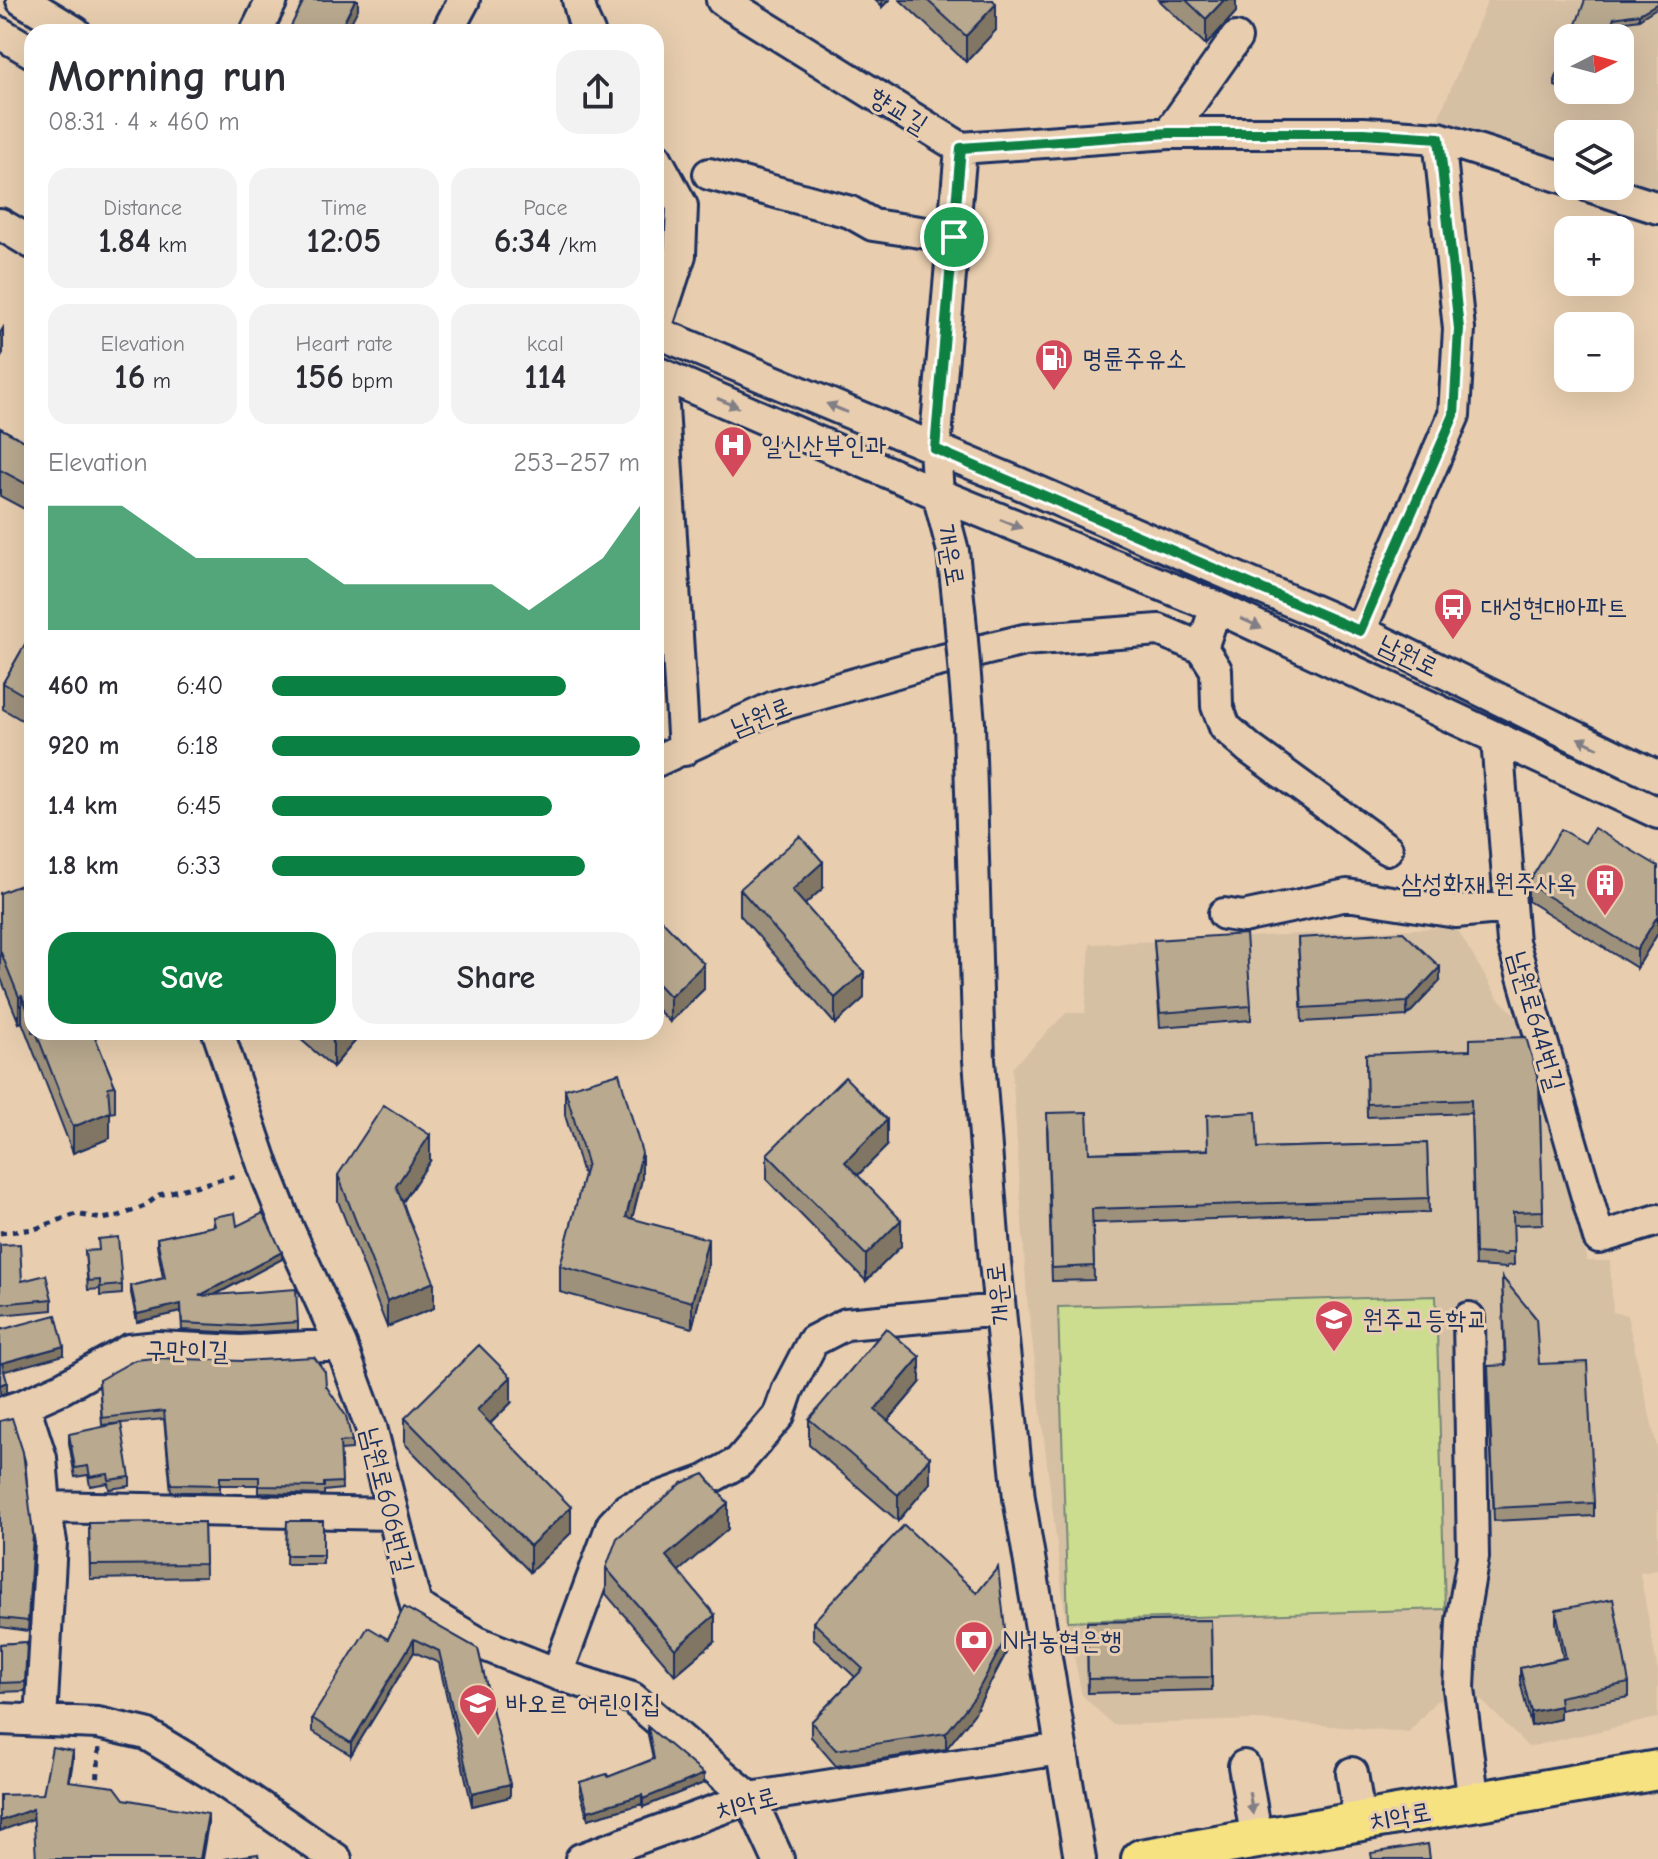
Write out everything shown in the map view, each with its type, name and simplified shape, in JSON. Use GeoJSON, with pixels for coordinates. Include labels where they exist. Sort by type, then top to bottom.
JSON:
{"type":"FeatureCollection","features":[{"type":"Feature","properties":{"kind":"main road","name":"치악로"},"geometry":{"type":"LineString","coordinates":[[1141,1859],[1658,1770]]}},
{"type":"Feature","properties":{"kind":"street"},"geometry":{"type":"LineString","coordinates":[[22,0],[62,24]]}},
{"type":"Feature","properties":{"kind":"street"},"geometry":{"type":"LineString","coordinates":[[260,24],[272,0]]}},
{"type":"Feature","properties":{"kind":"street"},"geometry":{"type":"LineString","coordinates":[[451,24],[464,0]]}},
{"type":"Feature","properties":{"kind":"street"},"geometry":{"type":"LineString","coordinates":[[578,0],[585,24]]}},
{"type":"Feature","properties":{"kind":"street","name":"향교길"},"geometry":{"type":"LineString","coordinates":[[722,0],[961,148]]}},
{"type":"Feature","properties":{"kind":"street"},"geometry":{"type":"LineString","coordinates":[[0,33],[24,47]]}},
{"type":"Feature","properties":{"kind":"street"},"geometry":{"type":"LineString","coordinates":[[1169,133],[1236,38]]}},
{"type":"Feature","properties":{"kind":"street"},"geometry":{"type":"LineString","coordinates":[[938,494],[935,449],[961,148],[1169,133],[1364,133],[1439,138],[1554,175]]}},
{"type":"Feature","properties":{"kind":"street"},"geometry":{"type":"LineString","coordinates":[[1360,631],[1454,415],[1459,329],[1439,138]]}},
{"type":"Feature","properties":{"kind":"street"},"geometry":{"type":"LineString","coordinates":[[664,173],[682,206],[680,255],[664,305]]}},
{"type":"Feature","properties":{"kind":"street"},"geometry":{"type":"LineString","coordinates":[[709,174],[850,212],[873,225],[954,237]]}},
{"type":"Feature","properties":{"kind":"street"},"geometry":{"type":"LineString","coordinates":[[1633,200],[1658,208]]}},
{"type":"Feature","properties":{"kind":"street"},"geometry":{"type":"LineString","coordinates":[[0,224],[24,238]]}},
{"type":"Feature","properties":{"kind":"street","name":"남원로"},"geometry":{"type":"LineString","coordinates":[[664,333],[1360,631],[1658,777]]}},
{"type":"Feature","properties":{"kind":"street","name":"남원로"},"geometry":{"type":"LineString","coordinates":[[664,376],[938,494],[1216,607],[1658,813]]}},
{"type":"Feature","properties":{"kind":"street"},"geometry":{"type":"LineString","coordinates":[[664,460],[684,750]]}},
{"type":"Feature","properties":{"kind":"street","name":"개운로"},"geometry":{"type":"LineString","coordinates":[[938,494],[953,551],[969,724],[979,1060],[1019,1498],[1080,1859]]}},
{"type":"Feature","properties":{"kind":"street"},"geometry":{"type":"LineString","coordinates":[[1216,607],[1202,648],[1216,670],[1217,706],[1225,727],[1250,749],[1387,849]]}},
{"type":"Feature","properties":{"kind":"street","name":"남원로"},"geometry":{"type":"LineString","coordinates":[[664,758],[774,707],[1024,640],[1159,630],[1202,648]]}},
{"type":"Feature","properties":{"kind":"street","name":"남원로644번길"},"geometry":{"type":"LineString","coordinates":[[1497,739],[1513,942],[1599,1238],[1658,1220]]}},
{"type":"Feature","properties":{"kind":"street"},"geometry":{"type":"LineString","coordinates":[[1224,914],[1243,917],[1347,895],[1456,912],[1510,907]]}},
{"type":"Feature","properties":{"kind":"street","name":"남원로606번길"},"geometry":{"type":"LineString","coordinates":[[221,1040],[264,1168],[341,1345],[371,1427],[416,1606],[477,1642],[557,1674],[632,1698],[750,1798]]}},
{"type":"Feature","properties":{"kind":"street"},"geometry":{"type":"LineString","coordinates":[[557,1674],[612,1525],[627,1509],[705,1481],[739,1462],[779,1415],[788,1389],[813,1341],[846,1324],[1000,1310]]}},
{"type":"Feature","properties":{"kind":"street"},"geometry":{"type":"LineString","coordinates":[[1469,1318],[1473,1557],[1462,1621],[1459,1689],[1474,1803]]}},
{"type":"Feature","properties":{"kind":"street","name":"구만이길"},"geometry":{"type":"LineString","coordinates":[[12,1409],[62,1388],[92,1368],[129,1350],[158,1347],[241,1351],[341,1345]]}},
{"type":"Feature","properties":{"kind":"street"},"geometry":{"type":"LineString","coordinates":[[12,1409],[41,1458],[51,1542],[41,1720]]}},
{"type":"Feature","properties":{"kind":"street"},"geometry":{"type":"LineString","coordinates":[[45,1507],[393,1514]]}},
{"type":"Feature","properties":{"kind":"street"},"geometry":{"type":"LineString","coordinates":[[0,1719],[98,1723],[146,1734],[214,1775],[336,1859]]}},
{"type":"Feature","properties":{"kind":"street","name":"치악로"},"geometry":{"type":"LineString","coordinates":[[581,1859],[750,1798],[1060,1749]]}},
{"type":"Feature","properties":{"kind":"street"},"geometry":{"type":"LineString","coordinates":[[1244,1766],[1257,1840]]}},
{"type":"Feature","properties":{"kind":"street"},"geometry":{"type":"LineString","coordinates":[[1352,1773],[1360,1823]]}},
{"type":"Feature","properties":{"kind":"street"},"geometry":{"type":"LineString","coordinates":[[750,1798],[778,1859]]}},
{"type":"Feature","properties":{"kind":"path"},"geometry":{"type":"LineString","coordinates":[[0,1233],[35,1229],[76,1214],[102,1219],[119,1216],[145,1206],[159,1195],[264,1168]]}},
{"type":"Feature","properties":{"kind":"path"},"geometry":{"type":"LineString","coordinates":[[95,1804],[100,1757],[98,1723]]}},
{"type":"Feature","properties":{"kind":"shaded area"},"geometry":{"type":"Polygon","coordinates":[[[1488,0],[1658,0],[1658,198],[1634,190],[1634,120],[1554,120],[1554,164],[1435,126],[1488,0]]]}},
{"type":"Feature","properties":{"kind":"shaded area","name":"원주고등학교"},"geometry":{"type":"Polygon","coordinates":[[[1456,927],[1498,998],[1540,1039],[1587,1261],[1610,1261],[1613,1312],[1627,1315],[1658,1451],[1658,1570],[1640,1573],[1658,1671],[1658,1718],[1528,1747],[1476,1695],[1436,1701],[1409,1732],[1255,1720],[1113,1725],[1082,1695],[1065,1613],[1027,1298],[1012,1068],[1066,1013],[1085,1013],[1090,944],[1456,927]]]}},
{"type":"Feature","properties":{"kind":"green space"},"geometry":{"type":"Polygon","coordinates":[[[1436,1296],[1445,1609],[1068,1621],[1058,1307],[1436,1296]]]}},
{"type":"Feature","properties":{"kind":"building"},"geometry":{"type":"Polygon","coordinates":[[[304,0],[355,0],[343,24],[292,24],[304,0]]]}},
{"type":"Feature","properties":{"kind":"building"},"geometry":{"type":"Polygon","coordinates":[[[927,0],[993,0],[996,4],[966,36],[927,0]]]}},
{"type":"Feature","properties":{"kind":"building"},"geometry":{"type":"Polygon","coordinates":[[[1186,0],[1224,0],[1206,19],[1186,0]]]}},
{"type":"Feature","properties":{"kind":"building"},"geometry":{"type":"Polygon","coordinates":[[[1585,0],[1658,0],[1658,3],[1639,14],[1614,18],[1612,24],[1576,24],[1585,0]]]}},
{"type":"Feature","properties":{"kind":"building"},"geometry":{"type":"Polygon","coordinates":[[[0,428],[24,441],[24,483],[0,470],[0,428]]]}},
{"type":"Feature","properties":{"kind":"building"},"geometry":{"type":"Polygon","coordinates":[[[24,646],[24,695],[3,683],[24,646]]]}},
{"type":"Feature","properties":{"kind":"building","name":"삼성화재 원주사옥"},"geometry":{"type":"Polygon","coordinates":[[[1594,828],[1658,866],[1658,915],[1637,950],[1528,884],[1561,829],[1585,843],[1594,828]]]}},
{"type":"Feature","properties":{"kind":"building"},"geometry":{"type":"Polygon","coordinates":[[[800,836],[823,862],[792,890],[864,972],[835,998],[740,889],[800,836]]]}},
{"type":"Feature","properties":{"kind":"building"},"geometry":{"type":"Polygon","coordinates":[[[24,884],[24,1001],[22,996],[19,997],[0,950],[0,893],[24,884]]]}},
{"type":"Feature","properties":{"kind":"building"},"geometry":{"type":"Polygon","coordinates":[[[664,922],[704,964],[670,997],[664,991],[664,922]]]}},
{"type":"Feature","properties":{"kind":"building"},"geometry":{"type":"Polygon","coordinates":[[[1403,932],[1440,967],[1407,1002],[1302,1008],[1298,938],[1403,932]]]}},
{"type":"Feature","properties":{"kind":"building"},"geometry":{"type":"Polygon","coordinates":[[[1246,934],[1251,1006],[1160,1013],[1154,940],[1246,934]]]}},
{"type":"Feature","properties":{"kind":"building"},"geometry":{"type":"Polygon","coordinates":[[[1526,1037],[1539,1083],[1543,1211],[1513,1212],[1514,1252],[1507,1252],[1507,1255],[1475,1253],[1471,1100],[1367,1104],[1366,1054],[1470,1050],[1470,1039],[1526,1037]]]}},
{"type":"Feature","properties":{"kind":"building"},"geometry":{"type":"Polygon","coordinates":[[[39,1040],[96,1040],[115,1086],[108,1087],[110,1112],[73,1127],[39,1040]]]}},
{"type":"Feature","properties":{"kind":"building"},"geometry":{"type":"Polygon","coordinates":[[[619,1073],[642,1153],[626,1217],[708,1239],[692,1302],[560,1266],[587,1163],[565,1089],[619,1073]]]}},
{"type":"Feature","properties":{"kind":"building"},"geometry":{"type":"Polygon","coordinates":[[[845,1077],[887,1120],[845,1162],[901,1220],[866,1255],[767,1154],[845,1077]]]}},
{"type":"Feature","properties":{"kind":"building"},"geometry":{"type":"Polygon","coordinates":[[[384,1105],[430,1135],[396,1186],[434,1282],[387,1301],[338,1175],[384,1105]]]}},
{"type":"Feature","properties":{"kind":"building"},"geometry":{"type":"Polygon","coordinates":[[[1087,1112],[1089,1153],[1208,1150],[1207,1115],[1256,1112],[1258,1148],[1427,1143],[1429,1198],[1092,1209],[1094,1266],[1052,1268],[1047,1113],[1087,1112]]]}},
{"type":"Feature","properties":{"kind":"building"},"geometry":{"type":"Polygon","coordinates":[[[235,1213],[237,1226],[263,1213],[282,1252],[199,1296],[296,1289],[298,1322],[241,1326],[182,1323],[181,1304],[137,1314],[131,1286],[165,1278],[157,1238],[215,1226],[213,1217],[235,1213]]]}},
{"type":"Feature","properties":{"kind":"building"},"geometry":{"type":"Polygon","coordinates":[[[118,1237],[122,1285],[100,1287],[100,1280],[88,1281],[85,1251],[99,1250],[98,1239],[118,1237]]]}},
{"type":"Feature","properties":{"kind":"building"},"geometry":{"type":"Polygon","coordinates":[[[20,1244],[22,1281],[46,1275],[52,1299],[0,1304],[0,1245],[20,1244]]]}},
{"type":"Feature","properties":{"kind":"building"},"geometry":{"type":"Polygon","coordinates":[[[1502,1277],[1536,1318],[1539,1364],[1587,1362],[1594,1503],[1494,1508],[1488,1366],[1506,1365],[1502,1277]]]}},
{"type":"Feature","properties":{"kind":"building"},"geometry":{"type":"Polygon","coordinates":[[[56,1315],[64,1346],[2,1363],[7,1382],[0,1385],[0,1330],[56,1315]]]}},
{"type":"Feature","properties":{"kind":"building"},"geometry":{"type":"Polygon","coordinates":[[[886,1328],[920,1357],[875,1410],[930,1457],[898,1495],[809,1419],[886,1328]]]}},
{"type":"Feature","properties":{"kind":"building"},"geometry":{"type":"Polygon","coordinates":[[[479,1345],[511,1377],[477,1410],[571,1507],[530,1546],[405,1418],[479,1345]]]}},
{"type":"Feature","properties":{"kind":"building"},"geometry":{"type":"Polygon","coordinates":[[[314,1357],[325,1372],[326,1386],[346,1416],[352,1441],[340,1442],[342,1482],[324,1483],[324,1487],[259,1486],[259,1477],[220,1477],[220,1485],[171,1484],[164,1411],[102,1418],[99,1380],[135,1360],[242,1361],[314,1357]]]}},
{"type":"Feature","properties":{"kind":"building"},"geometry":{"type":"Polygon","coordinates":[[[12,1418],[23,1452],[33,1534],[28,1621],[0,1618],[0,1421],[12,1418]]]}},
{"type":"Feature","properties":{"kind":"building"},"geometry":{"type":"Polygon","coordinates":[[[121,1423],[130,1477],[109,1480],[108,1474],[90,1477],[88,1466],[75,1468],[69,1434],[121,1423]]]}},
{"type":"Feature","properties":{"kind":"building"},"geometry":{"type":"Polygon","coordinates":[[[704,1474],[728,1503],[666,1556],[715,1615],[675,1649],[606,1568],[617,1538],[682,1483],[704,1474]]]}},
{"type":"Feature","properties":{"kind":"building"},"geometry":{"type":"Polygon","coordinates":[[[287,1521],[323,1521],[323,1555],[286,1555],[287,1521]]]}},
{"type":"Feature","properties":{"kind":"building"},"geometry":{"type":"Polygon","coordinates":[[[204,1522],[205,1564],[90,1565],[89,1523],[204,1522]]]}},
{"type":"Feature","properties":{"kind":"building"},"geometry":{"type":"Polygon","coordinates":[[[904,1525],[977,1593],[998,1567],[1006,1638],[974,1698],[946,1733],[836,1750],[811,1722],[863,1669],[813,1622],[904,1525]]]}},
{"type":"Feature","properties":{"kind":"building"},"geometry":{"type":"Polygon","coordinates":[[[1613,1599],[1629,1683],[1559,1697],[1560,1706],[1531,1712],[1520,1668],[1566,1658],[1556,1610],[1613,1599]]]}},
{"type":"Feature","properties":{"kind":"building"},"geometry":{"type":"Polygon","coordinates":[[[404,1607],[478,1649],[510,1784],[472,1793],[439,1651],[414,1639],[351,1743],[312,1718],[368,1627],[388,1639],[404,1607]]]}},
{"type":"Feature","properties":{"kind":"building"},"geometry":{"type":"Polygon","coordinates":[[[1211,1620],[1212,1677],[1088,1679],[1087,1622],[1211,1620]]]}},
{"type":"Feature","properties":{"kind":"building"},"geometry":{"type":"Polygon","coordinates":[[[27,1642],[25,1682],[0,1683],[0,1644],[27,1642]]]}},
{"type":"Feature","properties":{"kind":"building"},"geometry":{"type":"Polygon","coordinates":[[[648,1727],[704,1774],[643,1799],[642,1795],[588,1811],[580,1782],[607,1774],[608,1777],[654,1759],[648,1727]]]}},
{"type":"Feature","properties":{"kind":"building"},"geometry":{"type":"Polygon","coordinates":[[[52,1747],[73,1751],[68,1781],[115,1787],[124,1799],[208,1814],[200,1859],[36,1859],[33,1809],[0,1821],[0,1795],[43,1794],[52,1747]]]}},
{"type":"Feature","properties":{"kind":"building"},"geometry":{"type":"Polygon","coordinates":[[[1428,1844],[1430,1859],[1372,1859],[1371,1853],[1428,1844]]]}},
{"type":"Feature","properties":{"kind":"building"},"geometry":{"type":"Polygon","coordinates":[[[258,1854],[259,1859],[224,1859],[258,1854]]]}},
{"type":"Feature","properties":{"kind":"place","name":"명륜주유소"},"geometry":{"type":"Point","coordinates":[1054,392]}},
{"type":"Feature","properties":{"kind":"place","name":"일신산부인과"},"geometry":{"type":"Point","coordinates":[733,479]}},
{"type":"Feature","properties":{"kind":"place","name":"대성현대아파트"},"geometry":{"type":"Point","coordinates":[1453,641]}},
{"type":"Feature","properties":{"kind":"place","name":"삼성화재 원주사옥"},"geometry":{"type":"Point","coordinates":[1605,917]}},
{"type":"Feature","properties":{"kind":"place","name":"원주고등학교"},"geometry":{"type":"Point","coordinates":[1334,1353]}},
{"type":"Feature","properties":{"kind":"place","name":"NH농협은행"},"geometry":{"type":"Point","coordinates":[974,1674]}},
{"type":"Feature","properties":{"kind":"place","name":"바오르 어린이집"},"geometry":{"type":"Point","coordinates":[478,1737]}},
{"type":"Feature","properties":{"kind":"route"},"geometry":{"type":"LineString","coordinates":[[1169,133],[1364,133],[1439,138],[1459,329],[1454,415],[1360,631],[935,449],[954,237],[961,148],[1169,133]]}}]}
